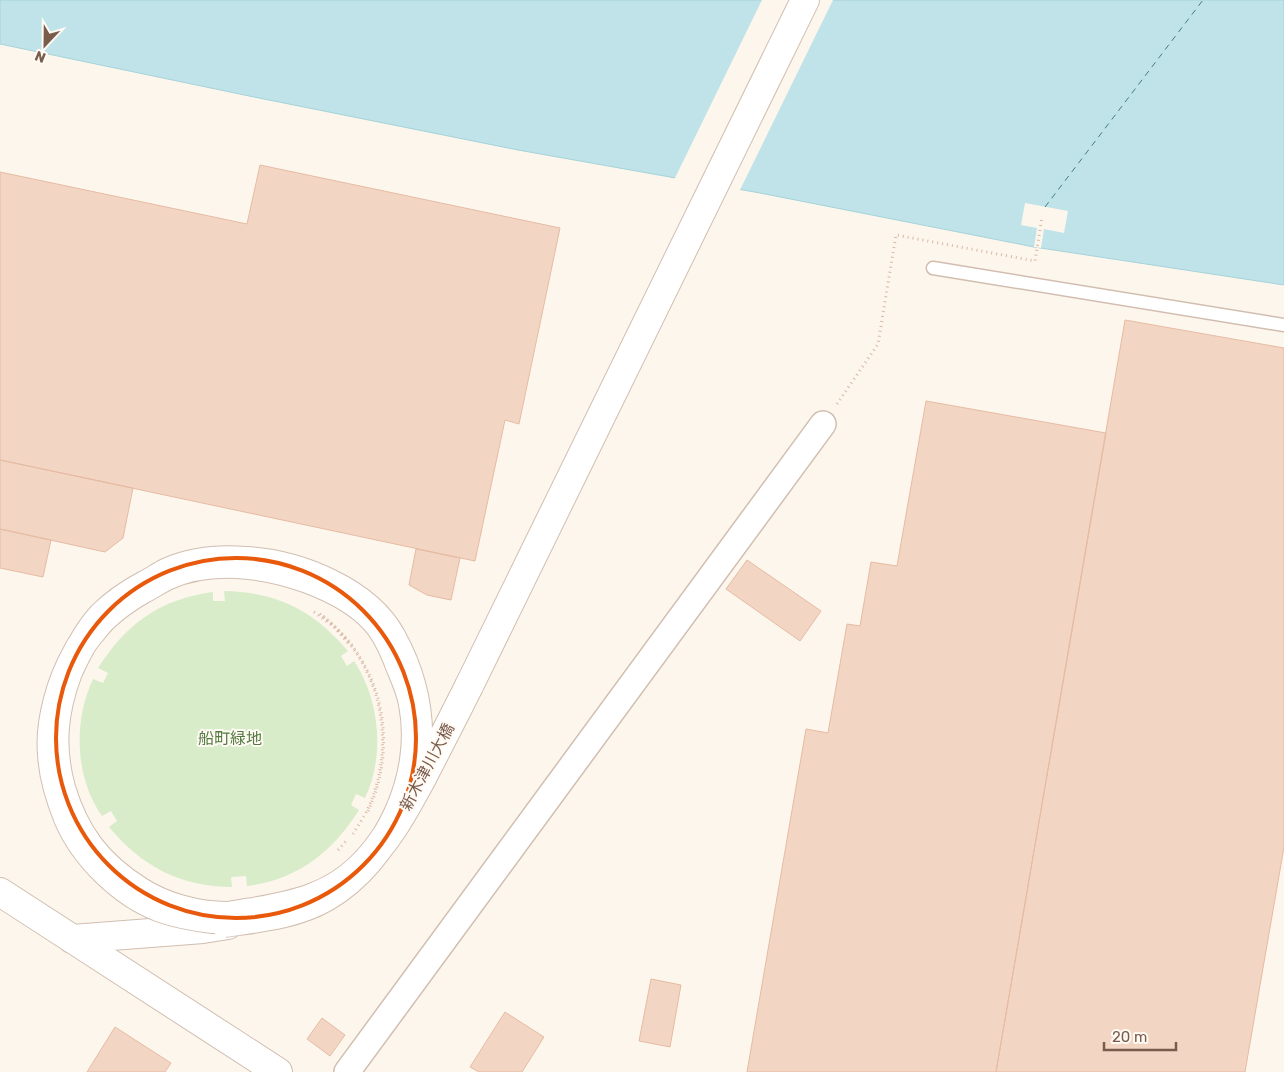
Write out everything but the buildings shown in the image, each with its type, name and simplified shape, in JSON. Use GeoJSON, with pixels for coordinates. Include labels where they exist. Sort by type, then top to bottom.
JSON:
{"type":"FeatureCollection","features":[{"type":"Feature","properties":{"kind":"street","name":"新木津川大橋"},"geometry":{"type":"LineString","coordinates":[[72,939],[203,929],[286,915],[318,902],[344,884],[374,852],[389,826],[402,797],[412,752],[408,704],[384,643],[369,622],[330,593],[294,579],[251,568],[193,569],[165,577],[152,584],[137,592],[121,602],[114,607],[100,619],[94,625],[72,653],[58,687],[49,720],[46,754],[50,783],[69,835],[88,862],[116,888],[149,909],[186,920],[224,923],[291,912],[323,899],[350,880],[380,848],[384,840],[389,831],[394,823],[407,794],[417,749],[413,701],[389,640],[374,619],[335,590],[285,572],[256,566],[229,564],[199,566],[170,574],[142,589],[134,594],[126,599],[99,622],[88,636],[83,643],[78,650],[63,684],[54,718],[51,751],[63,806],[74,832],[100,866],[121,885],[154,906],[191,916],[227,920],[293,908],[325,895],[352,876],[358,870],[364,864],[376,851],[382,844],[386,836],[391,827],[396,819],[409,790],[419,745],[415,697],[391,635],[377,615],[337,586],[287,568],[259,562],[232,560],[200,562],[173,570],[128,594],[101,617],[96,624],[90,632],[80,646],[76,654],[65,680],[56,714],[53,747],[58,776],[65,802],[76,828],[95,855],[123,881],[156,902],[194,913],[228,916],[298,904],[329,891],[349,877],[356,873],[380,847],[386,840],[444,736],[805,0]]}},
{"type":"Feature","properties":{"kind":"street"},"geometry":{"type":"LineString","coordinates":[[346,1072],[823,424]]}},
{"type":"Feature","properties":{"kind":"street"},"geometry":{"type":"LineString","coordinates":[[0,892],[278,1072]]}},
{"type":"Feature","properties":{"kind":"lane"},"geometry":{"type":"LineString","coordinates":[[933,268],[1284,325]]}},
{"type":"Feature","properties":{"kind":"path"},"geometry":{"type":"LineString","coordinates":[[308,607],[321,615],[335,627],[350,643],[359,657],[374,689],[382,722],[382,762],[370,804],[352,835],[334,854],[353,836],[371,804],[376,790],[382,763],[384,742],[383,722],[376,689],[360,657],[351,643],[335,626],[322,614],[314,611],[334,627],[348,643]]}},
{"type":"Feature","properties":{"kind":"highlighted area"},"geometry":{"type":"Polygon","coordinates":[[[201,562],[259,562],[337,586],[377,615],[391,635],[415,697],[419,745],[409,790],[381,845],[354,874],[329,891],[298,904],[228,916],[194,913],[156,902],[123,881],[95,855],[76,828],[65,802],[53,747],[56,713],[74,653],[101,617],[128,594],[173,570],[201,562]]]}},
{"type":"Feature","properties":{"kind":"green space","name":"船町緑地"},"geometry":{"type":"Polygon","coordinates":[[[224,591],[261,595],[278,600],[294,606],[322,625],[348,651],[341,656],[347,666],[354,661],[363,676],[370,693],[377,728],[375,764],[371,782],[365,798],[356,794],[351,805],[359,810],[338,838],[326,850],[298,870],[265,883],[247,886],[246,876],[231,877],[232,887],[196,883],[163,872],[121,841],[109,827],[117,821],[111,811],[102,816],[93,801],[86,784],[80,749],[82,713],[87,695],[93,679],[103,683],[108,673],[98,668],[120,639],[146,616],[161,608],[194,595],[213,592],[213,601],[225,601],[224,591]]]}},
{"type":"Feature","properties":{"kind":"water"},"geometry":{"type":"Polygon","coordinates":[[[0,0],[1284,0],[1284,285],[1034,247],[760,193],[518,150],[0,44],[0,0]]]}},
{"type":"Feature","properties":{"kind":"pier"},"geometry":{"type":"Polygon","coordinates":[[[762,0],[833,0],[739,192],[674,180],[762,0]]]}},
{"type":"Feature","properties":{"kind":"pier"},"geometry":{"type":"Polygon","coordinates":[[[1025,203],[1068,211],[1064,233],[1044,229],[1041,248],[1034,247],[1037,228],[1021,225],[1025,203]]]}},
{"type":"Feature","properties":{"kind":"ferry route"},"geometry":{"type":"LineString","coordinates":[[1045,207],[1203,0]]}}]}
